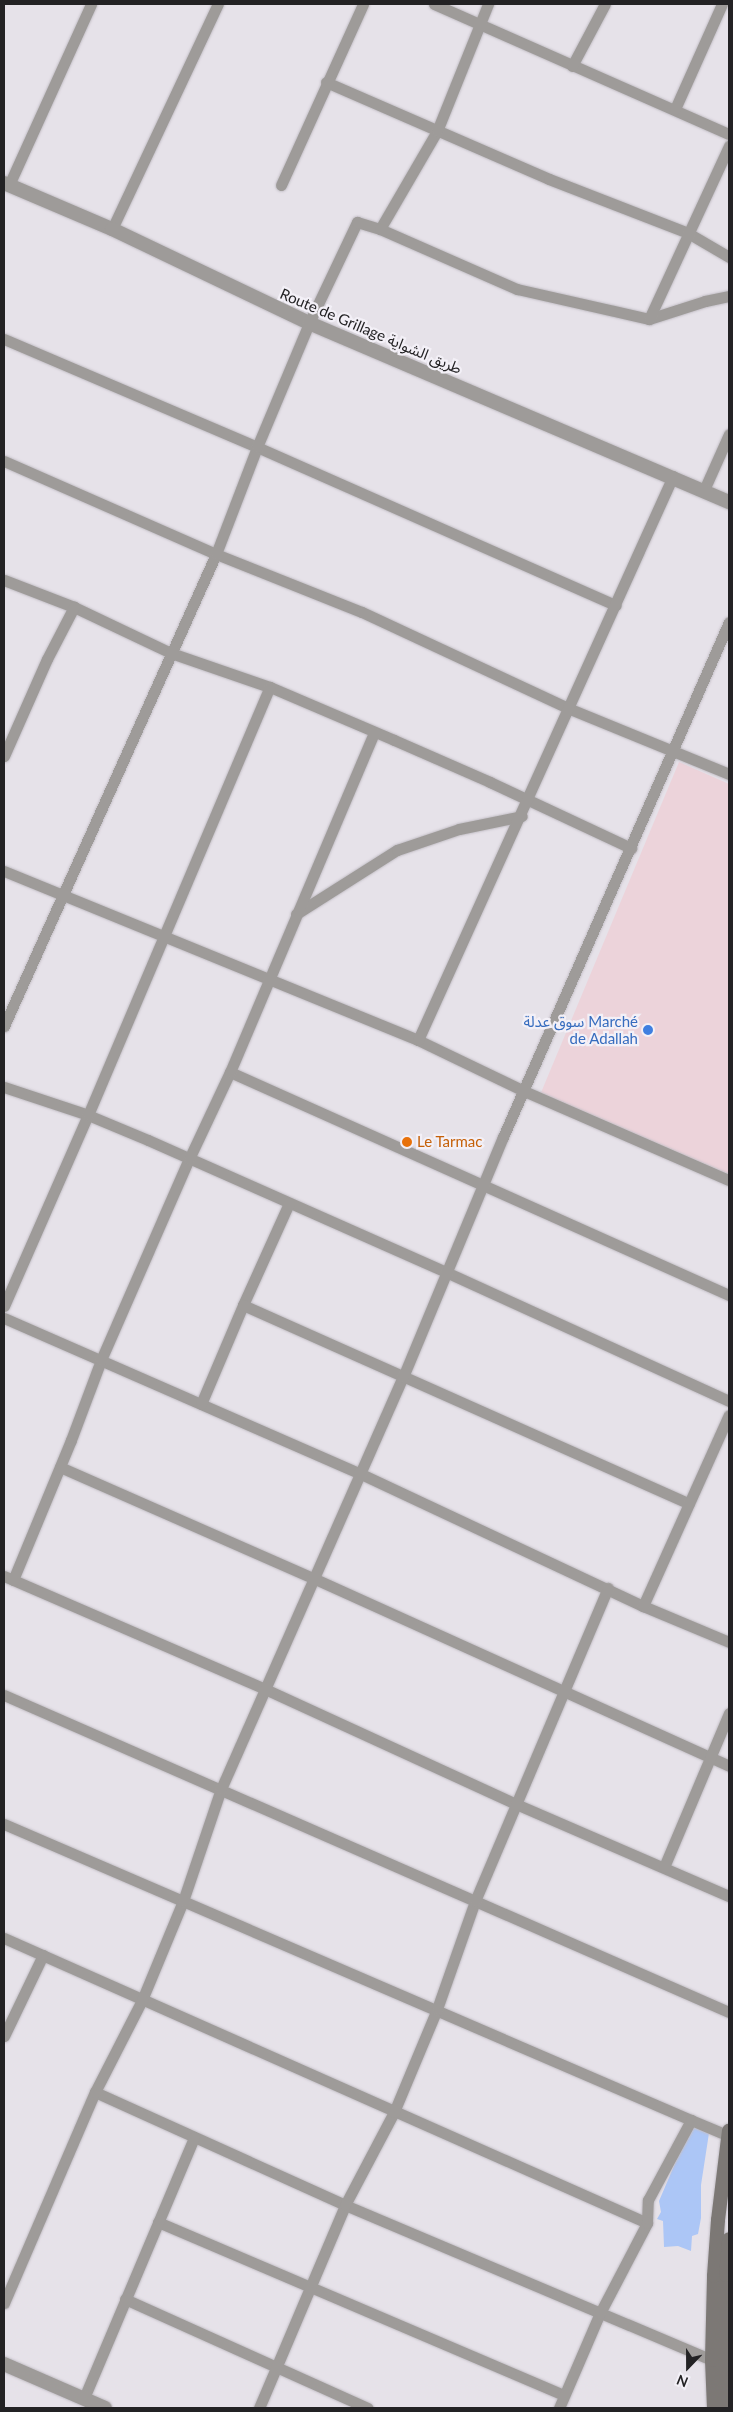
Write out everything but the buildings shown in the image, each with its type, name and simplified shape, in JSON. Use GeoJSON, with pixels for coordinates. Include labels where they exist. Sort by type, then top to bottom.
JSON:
{"type":"FeatureCollection","features":[{"type":"Feature","properties":{"kind":"main road"},"geometry":{"type":"LineString","coordinates":[[714,2408],[712,2360],[718,2220],[729,2134]]}},
{"type":"Feature","properties":{"kind":"main road"},"geometry":{"type":"LineString","coordinates":[[726,2408],[729,2239]]}},
{"type":"Feature","properties":{"kind":"street"},"geometry":{"type":"LineString","coordinates":[[7,184],[91,4]]}},
{"type":"Feature","properties":{"kind":"street"},"geometry":{"type":"LineString","coordinates":[[112,229],[218,4]]}},
{"type":"Feature","properties":{"kind":"street"},"geometry":{"type":"LineString","coordinates":[[281,185],[326,82],[363,4]]}},
{"type":"Feature","properties":{"kind":"street"},"geometry":{"type":"LineString","coordinates":[[434,4],[479,22],[572,66],[729,134]]}},
{"type":"Feature","properties":{"kind":"street"},"geometry":{"type":"LineString","coordinates":[[380,229],[437,131],[479,22],[488,4]]}},
{"type":"Feature","properties":{"kind":"street"},"geometry":{"type":"LineString","coordinates":[[572,66],[605,4]]}},
{"type":"Feature","properties":{"kind":"street"},"geometry":{"type":"LineString","coordinates":[[675,109],[722,4]]}},
{"type":"Feature","properties":{"kind":"street"},"geometry":{"type":"LineString","coordinates":[[326,82],[549,179],[688,233],[729,257]]}},
{"type":"Feature","properties":{"kind":"street"},"geometry":{"type":"LineString","coordinates":[[650,319],[729,146]]}},
{"type":"Feature","properties":{"kind":"street","name":"Route de Grillage طريق الشواية"},"geometry":{"type":"LineString","coordinates":[[7,184],[112,229],[309,323],[673,476],[729,502]]}},
{"type":"Feature","properties":{"kind":"street"},"geometry":{"type":"LineString","coordinates":[[4,1026],[216,554],[257,447],[309,323],[357,222],[380,229],[517,288],[650,319],[705,301],[729,296]]}},
{"type":"Feature","properties":{"kind":"street"},"geometry":{"type":"LineString","coordinates":[[4,339],[257,447],[616,605]]}},
{"type":"Feature","properties":{"kind":"street"},"geometry":{"type":"LineString","coordinates":[[704,490],[729,434]]}},
{"type":"Feature","properties":{"kind":"street"},"geometry":{"type":"LineString","coordinates":[[4,461],[216,554],[362,612],[570,709],[729,774]]}},
{"type":"Feature","properties":{"kind":"street"},"geometry":{"type":"LineString","coordinates":[[418,1040],[522,816],[673,476]]}},
{"type":"Feature","properties":{"kind":"street"},"geometry":{"type":"LineString","coordinates":[[4,580],[74,606],[171,653],[270,687],[490,782],[631,848]]}},
{"type":"Feature","properties":{"kind":"street"},"geometry":{"type":"LineString","coordinates":[[4,756],[47,659],[74,606]]}},
{"type":"Feature","properties":{"kind":"street"},"geometry":{"type":"LineString","coordinates":[[4,2303],[95,2092],[142,2000],[183,1901],[221,1789],[403,1377],[483,1184],[729,622]]}},
{"type":"Feature","properties":{"kind":"street"},"geometry":{"type":"LineString","coordinates":[[718,648],[729,652]]}},
{"type":"Feature","properties":{"kind":"street"},"geometry":{"type":"LineString","coordinates":[[4,1306],[88,1115],[270,687]]}},
{"type":"Feature","properties":{"kind":"street"},"geometry":{"type":"LineString","coordinates":[[374,732],[230,1072],[188,1159],[101,1360],[60,1467],[8,1578],[265,1688],[516,1804],[729,1896]]}},
{"type":"Feature","properties":{"kind":"street"},"geometry":{"type":"LineString","coordinates":[[296,914],[397,850],[459,829],[522,816]]}},
{"type":"Feature","properties":{"kind":"street"},"geometry":{"type":"LineString","coordinates":[[4,871],[418,1040],[524,1091],[729,1180]]}},
{"type":"Feature","properties":{"kind":"street"},"geometry":{"type":"LineString","coordinates":[[230,1072],[729,1295]]}},
{"type":"Feature","properties":{"kind":"street"},"geometry":{"type":"LineString","coordinates":[[4,1087],[88,1115],[289,1202],[729,1401]]}},
{"type":"Feature","properties":{"kind":"street"},"geometry":{"type":"LineString","coordinates":[[201,1404],[289,1202]]}},
{"type":"Feature","properties":{"kind":"street"},"geometry":{"type":"LineString","coordinates":[[243,1306],[690,1504]]}},
{"type":"Feature","properties":{"kind":"street"},"geometry":{"type":"LineString","coordinates":[[4,1318],[359,1473],[644,1606],[729,1642]]}},
{"type":"Feature","properties":{"kind":"street"},"geometry":{"type":"LineString","coordinates":[[644,1606],[729,1415]]}},
{"type":"Feature","properties":{"kind":"street"},"geometry":{"type":"LineString","coordinates":[[60,1467],[313,1578],[729,1766]]}},
{"type":"Feature","properties":{"kind":"street"},"geometry":{"type":"LineString","coordinates":[[259,2408],[345,2204],[394,2112],[437,2009],[475,1901],[608,1588]]}},
{"type":"Feature","properties":{"kind":"street"},"geometry":{"type":"LineString","coordinates":[[4,1695],[729,2012]]}},
{"type":"Feature","properties":{"kind":"street"},"geometry":{"type":"LineString","coordinates":[[664,1868],[729,1713]]}},
{"type":"Feature","properties":{"kind":"street"},"geometry":{"type":"LineString","coordinates":[[4,1824],[691,2120],[729,2134]]}},
{"type":"Feature","properties":{"kind":"street"},"geometry":{"type":"LineString","coordinates":[[4,1938],[648,2223]]}},
{"type":"Feature","properties":{"kind":"street"},"geometry":{"type":"LineString","coordinates":[[4,2036],[43,1955]]}},
{"type":"Feature","properties":{"kind":"street"},"geometry":{"type":"LineString","coordinates":[[95,2092],[345,2204],[712,2360]]}},
{"type":"Feature","properties":{"kind":"street"},"geometry":{"type":"LineString","coordinates":[[558,2408],[600,2313],[648,2223],[648,2200],[691,2120]]}},
{"type":"Feature","properties":{"kind":"street"},"geometry":{"type":"LineString","coordinates":[[84,2398],[194,2137]]}},
{"type":"Feature","properties":{"kind":"street"},"geometry":{"type":"LineString","coordinates":[[158,2222],[564,2395]]}},
{"type":"Feature","properties":{"kind":"street"},"geometry":{"type":"LineString","coordinates":[[126,2299],[275,2368],[368,2408]]}},
{"type":"Feature","properties":{"kind":"street"},"geometry":{"type":"LineString","coordinates":[[4,2364],[105,2408]]}},
{"type":"Feature","properties":{"kind":"shaded area","name":"سوق عدلة Marché de Adallah"},"geometry":{"type":"Polygon","coordinates":[[[679,762],[729,784],[729,1174],[540,1095],[679,762]]]}},
{"type":"Feature","properties":{"kind":"water"},"geometry":{"type":"Polygon","coordinates":[[[691,2126],[709,2133],[701,2185],[701,2218],[698,2234],[692,2236],[691,2251],[678,2246],[664,2247],[663,2221],[657,2219],[661,2212],[659,2201],[691,2126]]]}},
{"type":"Feature","properties":{"kind":"place","name":"سوق عدلة Marché de Adallah"},"geometry":{"type":"Point","coordinates":[648,1030]}},
{"type":"Feature","properties":{"kind":"place","name":"Le Tarmac"},"geometry":{"type":"Point","coordinates":[407,1142]}}]}
